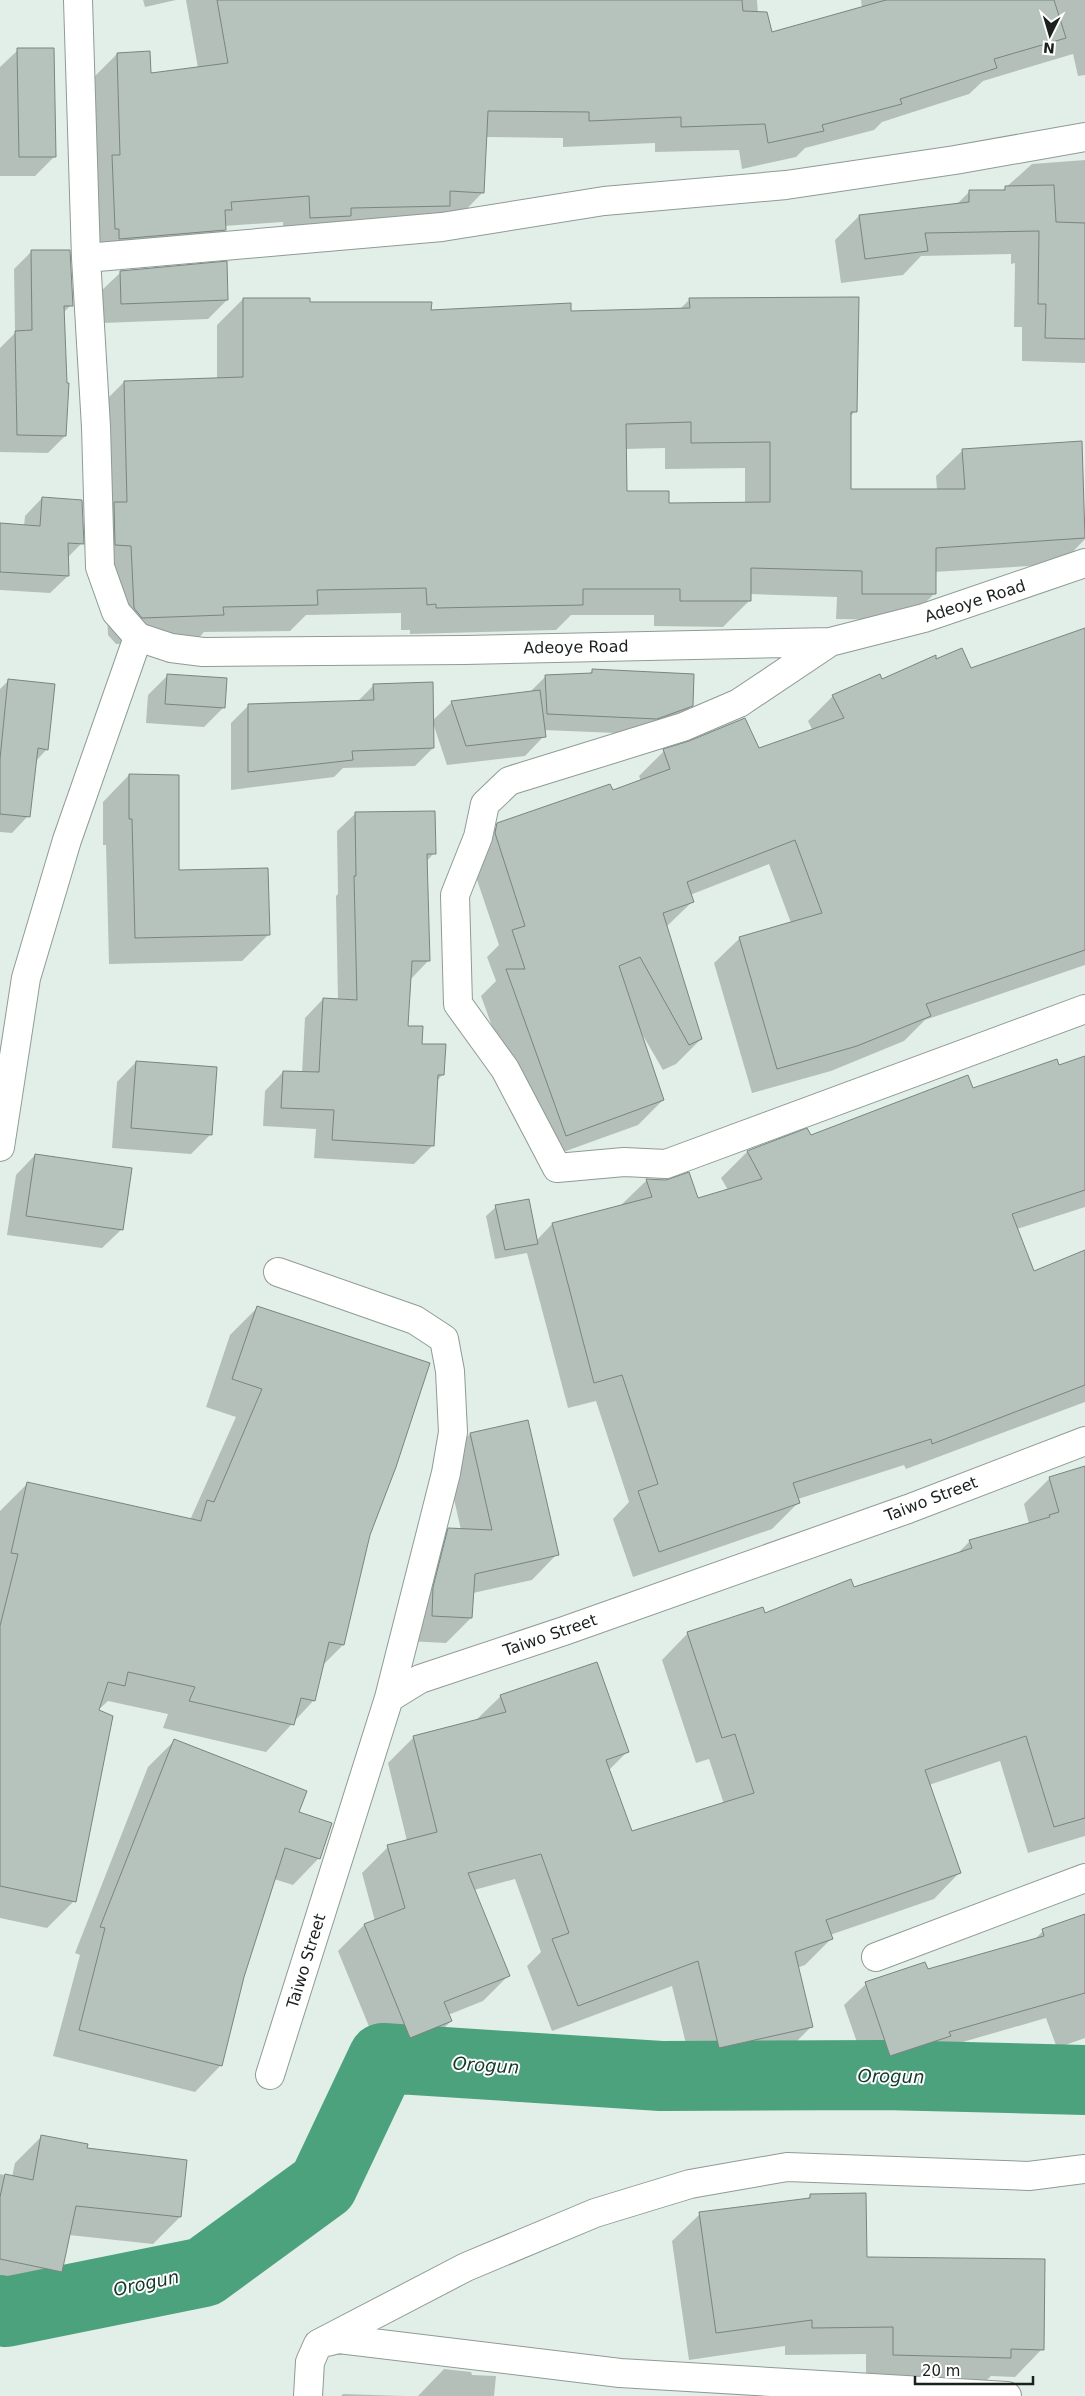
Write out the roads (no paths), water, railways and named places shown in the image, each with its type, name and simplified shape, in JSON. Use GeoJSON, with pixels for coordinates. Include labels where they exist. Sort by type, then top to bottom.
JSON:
{"type":"FeatureCollection","features":[{"type":"Feature","properties":{"kind":"street"},"geometry":{"type":"LineString","coordinates":[[0,1147],[26,978],[67,840],[138,637],[116,612],[100,568],[96,427],[86,258],[78,0]]}},
{"type":"Feature","properties":{"kind":"street"},"geometry":{"type":"LineString","coordinates":[[86,258],[442,227],[604,201],[786,185],[955,160],[1085,137]]}},
{"type":"Feature","properties":{"kind":"street","name":"Adeoye Road"},"geometry":{"type":"LineString","coordinates":[[138,637],[171,648],[203,652],[475,650],[830,642],[924,618],[1085,564]]}},
{"type":"Feature","properties":{"kind":"street"},"geometry":{"type":"LineString","coordinates":[[830,642],[739,703],[683,727],[508,781],[485,804],[478,837],[455,895],[458,1004],[505,1069],[557,1168],[624,1162],[666,1164],[1085,1009]]}},
{"type":"Feature","properties":{"kind":"street"},"geometry":{"type":"LineString","coordinates":[[278,1272],[415,1320],[444,1339],[450,1371],[453,1432],[446,1473],[389,1698]]}},
{"type":"Feature","properties":{"kind":"street","name":"Taiwo Street"},"geometry":{"type":"LineString","coordinates":[[270,2075],[389,1698],[420,1679],[564,1631],[898,1512],[1085,1441]]}},
{"type":"Feature","properties":{"kind":"street"},"geometry":{"type":"LineString","coordinates":[[876,1957],[1085,1878]]}},
{"type":"Feature","properties":{"kind":"street"},"geometry":{"type":"LineString","coordinates":[[308,2396],[310,2362],[318,2344],[466,2267],[595,2212],[690,2184],[787,2167],[1029,2176],[1085,2169]]}},
{"type":"Feature","properties":{"kind":"street"},"geometry":{"type":"LineString","coordinates":[[318,2344],[339,2339],[620,2372],[894,2393],[1007,2396]]}},
{"type":"Feature","properties":{"kind":"waterway","name":"Orogun"},"geometry":{"type":"LineString","coordinates":[[0,2310],[6,2312],[204,2272],[323,2185],[383,2058],[661,2076],[884,2075],[1085,2080]]}},
{"type":"Feature","properties":{"kind":"waterway"},"geometry":{"type":"LineString","coordinates":[[0,2320],[6,2312]]}}]}
